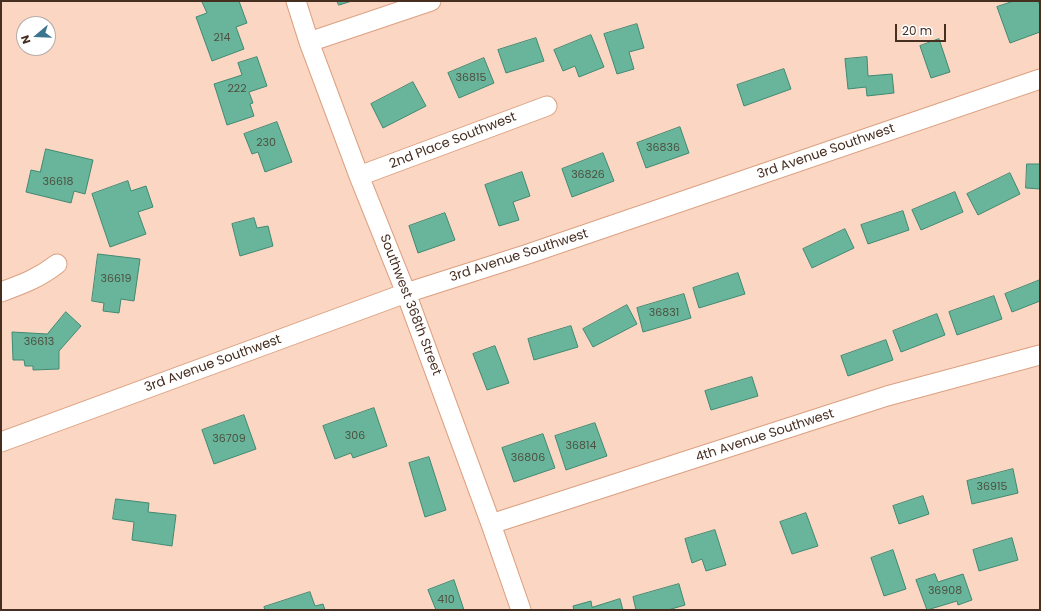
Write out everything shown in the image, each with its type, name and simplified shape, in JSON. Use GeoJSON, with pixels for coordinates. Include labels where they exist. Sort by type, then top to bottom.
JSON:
{"type":"FeatureCollection","features":[{"type":"Feature","properties":{"kind":"street","name":"Southwest 368th Street"},"geometry":{"type":"LineString","coordinates":[[296,1],[309,42],[359,176],[406,293],[521,610]]}},
{"type":"Feature","properties":{"kind":"street"},"geometry":{"type":"LineString","coordinates":[[309,42],[431,1]]}},
{"type":"Feature","properties":{"kind":"street","name":"3rd Avenue Southwest"},"geometry":{"type":"LineString","coordinates":[[1,442],[406,293],[525,255],[1040,79]]}},
{"type":"Feature","properties":{"kind":"street","name":"2nd Place Southwest"},"geometry":{"type":"LineString","coordinates":[[359,176],[546,106]]}},
{"type":"Feature","properties":{"kind":"street"},"geometry":{"type":"LineString","coordinates":[[1,292],[28,282],[44,274],[57,264]]}},
{"type":"Feature","properties":{"kind":"street","name":"4th Avenue Southwest"},"geometry":{"type":"LineString","coordinates":[[491,524],[887,396],[1040,355]]}},
{"type":"Feature","properties":{"kind":"building"},"geometry":{"type":"Polygon","coordinates":[[[239,1],[247,23],[236,27],[244,49],[212,61],[196,17],[207,13],[202,2],[239,1]]]}},
{"type":"Feature","properties":{"kind":"building"},"geometry":{"type":"Polygon","coordinates":[[[337,1],[352,1],[339,5],[337,1]]]}},
{"type":"Feature","properties":{"kind":"building"},"geometry":{"type":"Polygon","coordinates":[[[1014,1],[1038,1],[1040,6],[1040,32],[1010,43],[997,7],[1014,1]]]}},
{"type":"Feature","properties":{"kind":"building"},"geometry":{"type":"Polygon","coordinates":[[[637,24],[644,48],[629,52],[634,69],[617,74],[604,34],[637,24]]]}},
{"type":"Feature","properties":{"kind":"building"},"geometry":{"type":"Polygon","coordinates":[[[591,35],[604,67],[579,77],[575,66],[563,71],[554,50],[591,35]]]}},
{"type":"Feature","properties":{"kind":"building"},"geometry":{"type":"Polygon","coordinates":[[[536,38],[544,61],[506,73],[498,50],[536,38]]]}},
{"type":"Feature","properties":{"kind":"building"},"geometry":{"type":"Polygon","coordinates":[[[939,39],[950,72],[931,78],[920,46],[939,39]]]}},
{"type":"Feature","properties":{"kind":"building"},"geometry":{"type":"Polygon","coordinates":[[[257,57],[267,86],[249,92],[253,103],[250,104],[254,116],[227,125],[214,84],[242,75],[238,63],[257,57]]]}},
{"type":"Feature","properties":{"kind":"building"},"geometry":{"type":"Polygon","coordinates":[[[867,57],[868,76],[892,74],[894,93],[867,96],[866,87],[848,89],[845,59],[867,57]]]}},
{"type":"Feature","properties":{"kind":"building"},"geometry":{"type":"Polygon","coordinates":[[[484,58],[494,83],[459,98],[448,73],[484,58]]]}},
{"type":"Feature","properties":{"kind":"building"},"geometry":{"type":"Polygon","coordinates":[[[784,69],[791,89],[744,106],[737,85],[784,69]]]}},
{"type":"Feature","properties":{"kind":"building"},"geometry":{"type":"Polygon","coordinates":[[[413,82],[426,106],[383,128],[371,104],[413,82]]]}},
{"type":"Feature","properties":{"kind":"building"},"geometry":{"type":"Polygon","coordinates":[[[277,122],[292,162],[265,172],[258,152],[252,154],[244,134],[277,122]]]}},
{"type":"Feature","properties":{"kind":"building"},"geometry":{"type":"Polygon","coordinates":[[[680,127],[689,153],[646,168],[637,143],[680,127]]]}},
{"type":"Feature","properties":{"kind":"building"},"geometry":{"type":"Polygon","coordinates":[[[46,149],[93,160],[85,194],[74,191],[71,203],[26,192],[31,170],[40,172],[46,149]]]}},
{"type":"Feature","properties":{"kind":"building"},"geometry":{"type":"Polygon","coordinates":[[[603,153],[614,181],[572,197],[562,169],[603,153]]]}},
{"type":"Feature","properties":{"kind":"building"},"geometry":{"type":"Polygon","coordinates":[[[1027,164],[1040,164],[1040,189],[1026,188],[1027,164]]]}},
{"type":"Feature","properties":{"kind":"building"},"geometry":{"type":"Polygon","coordinates":[[[522,172],[530,196],[513,202],[519,220],[499,226],[485,185],[522,172]]]}},
{"type":"Feature","properties":{"kind":"building"},"geometry":{"type":"Polygon","coordinates":[[[1010,173],[1020,194],[978,215],[967,194],[1010,173]]]}},
{"type":"Feature","properties":{"kind":"building"},"geometry":{"type":"Polygon","coordinates":[[[128,181],[131,191],[146,186],[153,207],[138,212],[146,234],[110,247],[92,194],[128,181]]]}},
{"type":"Feature","properties":{"kind":"building"},"geometry":{"type":"Polygon","coordinates":[[[955,192],[963,212],[921,230],[912,210],[955,192]]]}},
{"type":"Feature","properties":{"kind":"building"},"geometry":{"type":"Polygon","coordinates":[[[903,211],[909,230],[868,244],[861,225],[903,211]]]}},
{"type":"Feature","properties":{"kind":"building"},"geometry":{"type":"Polygon","coordinates":[[[445,213],[455,240],[418,253],[409,226],[445,213]]]}},
{"type":"Feature","properties":{"kind":"building"},"geometry":{"type":"Polygon","coordinates":[[[254,218],[257,228],[268,226],[273,246],[240,256],[232,224],[254,218]]]}},
{"type":"Feature","properties":{"kind":"building"},"geometry":{"type":"Polygon","coordinates":[[[845,229],[854,248],[812,268],[803,249],[845,229]]]}},
{"type":"Feature","properties":{"kind":"building"},"geometry":{"type":"Polygon","coordinates":[[[98,254],[140,259],[134,301],[121,299],[119,313],[103,311],[104,303],[92,301],[98,254]]]}},
{"type":"Feature","properties":{"kind":"building"},"geometry":{"type":"Polygon","coordinates":[[[738,273],[745,294],[699,308],[693,288],[738,273]]]}},
{"type":"Feature","properties":{"kind":"building"},"geometry":{"type":"Polygon","coordinates":[[[1040,280],[1040,301],[1012,312],[1005,294],[1040,280]]]}},
{"type":"Feature","properties":{"kind":"building"},"geometry":{"type":"Polygon","coordinates":[[[684,294],[691,318],[643,332],[637,308],[684,294]]]}},
{"type":"Feature","properties":{"kind":"building"},"geometry":{"type":"Polygon","coordinates":[[[994,296],[1002,319],[957,335],[949,312],[994,296]]]}},
{"type":"Feature","properties":{"kind":"building"},"geometry":{"type":"Polygon","coordinates":[[[627,305],[637,324],[593,347],[583,329],[627,305]]]}},
{"type":"Feature","properties":{"kind":"building"},"geometry":{"type":"Polygon","coordinates":[[[66,312],[81,326],[59,351],[59,369],[33,370],[33,366],[25,366],[24,360],[13,360],[12,332],[47,334],[66,312]]]}},
{"type":"Feature","properties":{"kind":"building"},"geometry":{"type":"Polygon","coordinates":[[[937,314],[945,335],[901,352],[893,331],[937,314]]]}},
{"type":"Feature","properties":{"kind":"building"},"geometry":{"type":"Polygon","coordinates":[[[571,326],[578,347],[534,360],[528,339],[571,326]]]}},
{"type":"Feature","properties":{"kind":"building"},"geometry":{"type":"Polygon","coordinates":[[[886,340],[893,360],[848,376],[841,356],[886,340]]]}},
{"type":"Feature","properties":{"kind":"building"},"geometry":{"type":"Polygon","coordinates":[[[495,346],[509,383],[487,390],[473,354],[495,346]]]}},
{"type":"Feature","properties":{"kind":"building"},"geometry":{"type":"Polygon","coordinates":[[[752,377],[758,396],[711,410],[705,391],[752,377]]]}},
{"type":"Feature","properties":{"kind":"building"},"geometry":{"type":"Polygon","coordinates":[[[374,408],[387,446],[353,458],[351,453],[335,459],[323,426],[374,408]]]}},
{"type":"Feature","properties":{"kind":"building"},"geometry":{"type":"Polygon","coordinates":[[[244,415],[256,449],[214,464],[202,430],[244,415]]]}},
{"type":"Feature","properties":{"kind":"building"},"geometry":{"type":"Polygon","coordinates":[[[595,423],[607,456],[566,470],[555,436],[595,423]]]}},
{"type":"Feature","properties":{"kind":"building"},"geometry":{"type":"Polygon","coordinates":[[[543,434],[555,468],[514,482],[502,448],[543,434]]]}},
{"type":"Feature","properties":{"kind":"building"},"geometry":{"type":"Polygon","coordinates":[[[429,457],[446,510],[425,517],[409,463],[429,457]]]}},
{"type":"Feature","properties":{"kind":"building"},"geometry":{"type":"Polygon","coordinates":[[[1013,469],[1018,493],[972,504],[967,481],[1013,469]]]}},
{"type":"Feature","properties":{"kind":"building"},"geometry":{"type":"Polygon","coordinates":[[[923,496],[929,514],[899,524],[893,506],[923,496]]]}},
{"type":"Feature","properties":{"kind":"building"},"geometry":{"type":"Polygon","coordinates":[[[116,499],[149,503],[148,512],[176,515],[172,546],[132,540],[134,522],[113,519],[116,499]]]}},
{"type":"Feature","properties":{"kind":"building"},"geometry":{"type":"Polygon","coordinates":[[[806,513],[818,546],[792,554],[780,522],[806,513]]]}},
{"type":"Feature","properties":{"kind":"building"},"geometry":{"type":"Polygon","coordinates":[[[715,530],[726,565],[706,571],[702,559],[692,563],[685,539],[715,530]]]}},
{"type":"Feature","properties":{"kind":"building"},"geometry":{"type":"Polygon","coordinates":[[[1012,538],[1018,560],[979,571],[973,550],[1012,538]]]}},
{"type":"Feature","properties":{"kind":"building"},"geometry":{"type":"Polygon","coordinates":[[[893,550],[906,589],[884,596],[871,558],[893,550]]]}},
{"type":"Feature","properties":{"kind":"building"},"geometry":{"type":"Polygon","coordinates":[[[935,574],[938,582],[963,574],[972,600],[958,605],[957,601],[927,610],[916,580],[935,574]]]}},
{"type":"Feature","properties":{"kind":"building"},"geometry":{"type":"Polygon","coordinates":[[[454,580],[464,610],[436,610],[428,590],[454,580]]]}},
{"type":"Feature","properties":{"kind":"building"},"geometry":{"type":"Polygon","coordinates":[[[679,584],[685,605],[668,610],[636,610],[633,597],[679,584]]]}},
{"type":"Feature","properties":{"kind":"building"},"geometry":{"type":"Polygon","coordinates":[[[310,592],[315,606],[323,604],[325,610],[265,610],[264,607],[310,592]]]}},
{"type":"Feature","properties":{"kind":"building"},"geometry":{"type":"Polygon","coordinates":[[[620,599],[623,610],[574,610],[573,606],[591,601],[592,607],[620,599]]]}}]}
